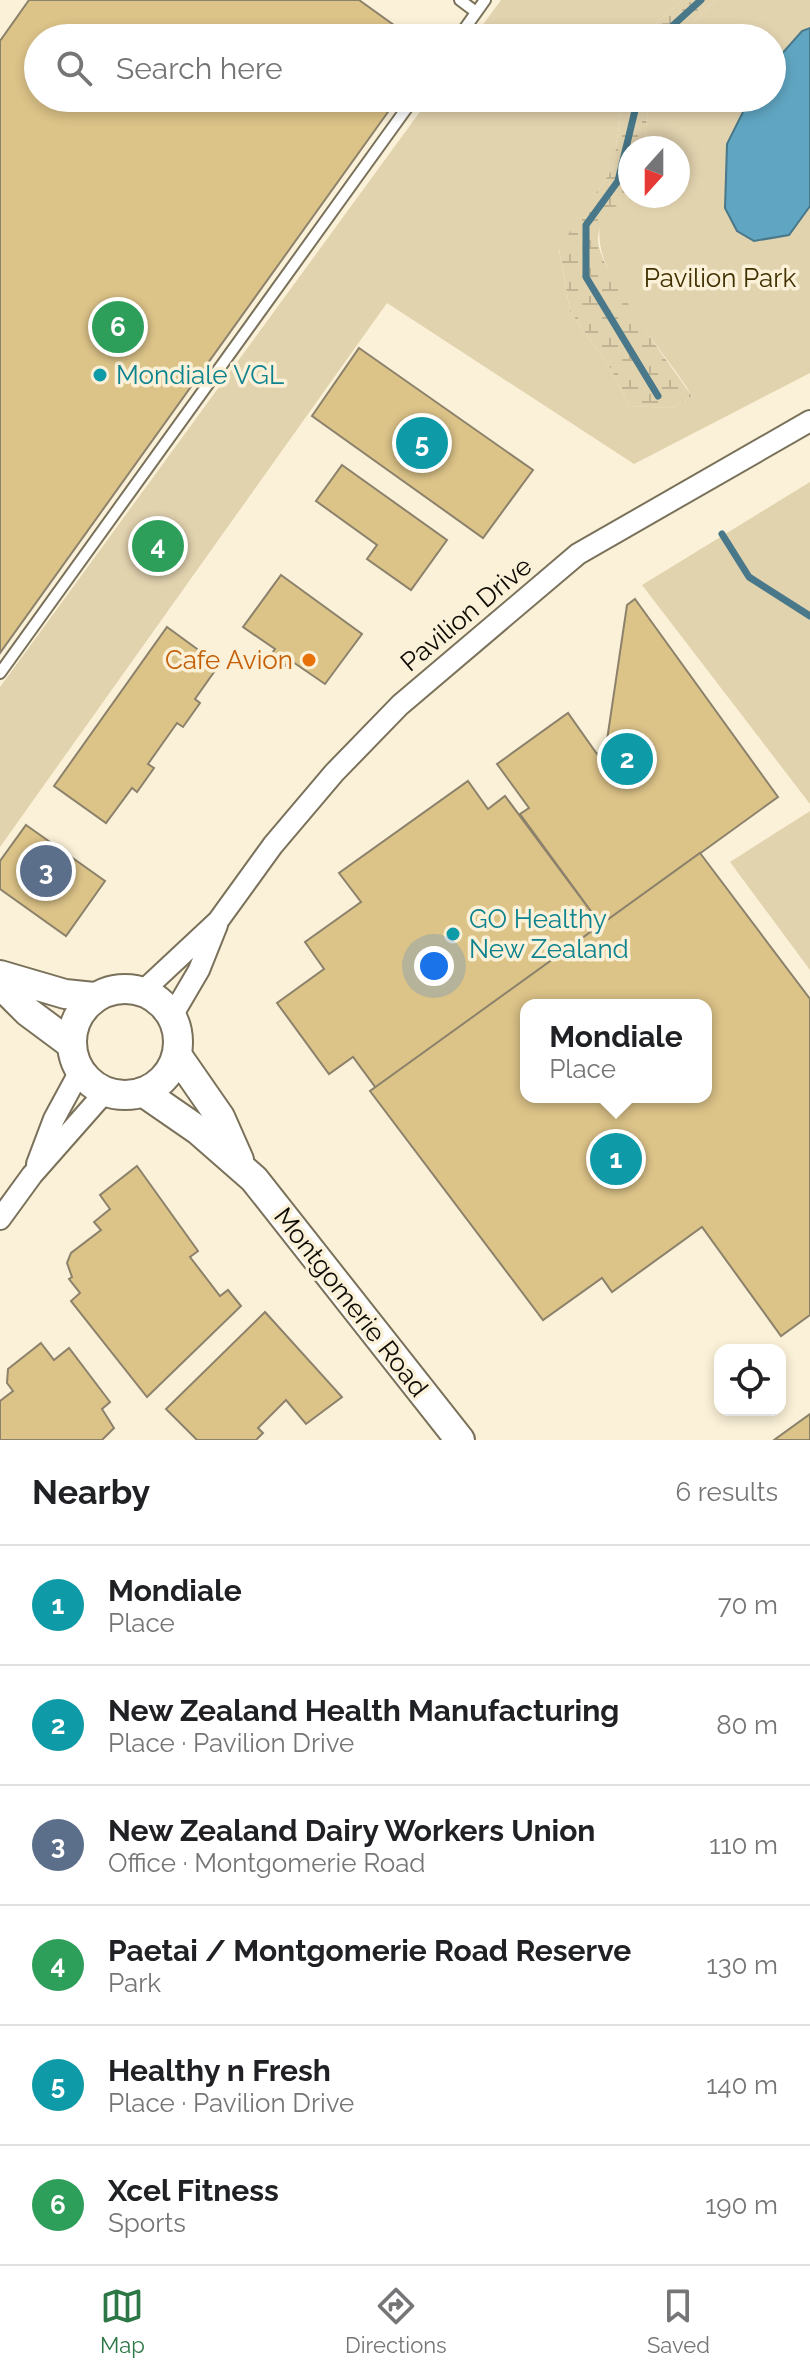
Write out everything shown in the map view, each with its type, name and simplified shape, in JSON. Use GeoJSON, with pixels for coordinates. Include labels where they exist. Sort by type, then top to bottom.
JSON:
{"type":"FeatureCollection","features":[{"type":"Feature","properties":{"kind":"street","name":"Pavilion Drive"},"geometry":{"type":"LineString","coordinates":[[143,991],[218,921],[273,845],[334,773],[400,705],[566,564],[689,487],[810,421]]}},
{"type":"Feature","properties":{"kind":"street","name":"Pavilion Drive"},"geometry":{"type":"LineString","coordinates":[[172,1016],[199,970],[218,921]]}},
{"type":"Feature","properties":{"kind":"street"},"geometry":{"type":"LineString","coordinates":[[0,975],[65,994],[94,997]]}},
{"type":"Feature","properties":{"kind":"street"},"geometry":{"type":"LineString","coordinates":[[0,984],[75,1057],[106,1091],[125,1095],[143,1092],[158,1083],[177,1055],[178,1035],[172,1016],[159,1001],[143,991],[110,990],[94,997],[81,1010],[73,1026],[75,1057],[32,1175]]}},
{"type":"Feature","properties":{"kind":"street","name":"Montgomerie Road"},"geometry":{"type":"LineString","coordinates":[[177,1055],[220,1117],[240,1165]]}},
{"type":"Feature","properties":{"kind":"street"},"geometry":{"type":"LineString","coordinates":[[0,1219],[32,1175],[106,1091]]}},
{"type":"Feature","properties":{"kind":"street","name":"Montgomerie Road"},"geometry":{"type":"LineString","coordinates":[[143,1092],[240,1165],[460,1440]]}},
{"type":"Feature","properties":{"kind":"lane"},"geometry":{"type":"LineString","coordinates":[[460,0],[476,12]]}},
{"type":"Feature","properties":{"kind":"lane"},"geometry":{"type":"LineString","coordinates":[[468,24],[485,0]]}},
{"type":"Feature","properties":{"kind":"lane"},"geometry":{"type":"LineString","coordinates":[[0,673],[404,112]]}},
{"type":"Feature","properties":{"kind":"green space"},"geometry":{"type":"Polygon","coordinates":[[[501,0],[682,0],[656,24],[483,24],[501,0]]]}},
{"type":"Feature","properties":{"kind":"green space"},"geometry":{"type":"Polygon","coordinates":[[[682,0],[716,0],[691,24],[656,24],[682,0]]]}},
{"type":"Feature","properties":{"kind":"green space","name":"Pavilion Park"},"geometry":{"type":"Polygon","coordinates":[[[716,0],[810,0],[810,373],[634,464],[387,303],[0,847],[0,687],[420,112],[621,112],[613,168],[559,249],[570,311],[611,369],[629,406],[672,408],[692,396],[616,284],[604,260],[599,238],[603,219],[618,204],[618,208],[690,208],[690,136],[645,136],[648,112],[786,112],[786,24],[691,24],[716,0]]]}},
{"type":"Feature","properties":{"kind":"green space"},"geometry":{"type":"Polygon","coordinates":[[[621,112],[648,112],[645,136],[618,136],[618,205],[602,223],[598,237],[600,251],[621,292],[692,396],[672,408],[629,406],[611,369],[570,311],[559,248],[613,168],[621,112]]]}},
{"type":"Feature","properties":{"kind":"green space"},"geometry":{"type":"Polygon","coordinates":[[[810,482],[810,804],[642,585],[810,482]]]}},
{"type":"Feature","properties":{"kind":"green space"},"geometry":{"type":"Polygon","coordinates":[[[810,811],[810,970],[730,862],[810,811]]]}},
{"type":"Feature","properties":{"kind":"water"},"geometry":{"type":"Polygon","coordinates":[[[810,28],[810,206],[789,235],[754,241],[737,231],[725,208],[727,144],[743,112],[786,112],[786,49],[802,31],[810,28]]]}},
{"type":"Feature","properties":{"kind":"building","name":"Mondiale VGL"},"geometry":{"type":"Polygon","coordinates":[[[29,0],[359,0],[392,24],[24,24],[24,112],[388,112],[0,653],[0,41],[29,0]]]}},
{"type":"Feature","properties":{"kind":"building"},"geometry":{"type":"Polygon","coordinates":[[[359,348],[533,470],[483,538],[312,416],[359,348]]]}},
{"type":"Feature","properties":{"kind":"building"},"geometry":{"type":"Polygon","coordinates":[[[342,465],[447,540],[411,590],[367,559],[377,545],[316,501],[342,465]]]}},
{"type":"Feature","properties":{"kind":"building"},"geometry":{"type":"Polygon","coordinates":[[[281,575],[362,634],[325,684],[290,660],[285,666],[270,656],[275,649],[243,627],[281,575]]]}},
{"type":"Feature","properties":{"kind":"building"},"geometry":{"type":"Polygon","coordinates":[[[635,599],[778,797],[601,925],[520,814],[529,808],[497,764],[568,713],[597,754],[606,747],[627,605],[635,599]]]}},
{"type":"Feature","properties":{"kind":"building"},"geometry":{"type":"Polygon","coordinates":[[[167,627],[219,665],[195,699],[200,703],[183,727],[177,723],[148,764],[154,768],[137,792],[132,788],[106,823],[54,786],[167,627]]]}},
{"type":"Feature","properties":{"kind":"building","name":"GO Healthy New Zealand"},"geometry":{"type":"Polygon","coordinates":[[[468,781],[488,809],[505,796],[601,925],[376,1088],[353,1057],[329,1074],[277,1003],[324,969],[305,942],[361,902],[339,873],[468,781]]]}},
{"type":"Feature","properties":{"kind":"building"},"geometry":{"type":"Polygon","coordinates":[[[26,825],[105,881],[66,936],[0,889],[0,861],[26,825]]]}},
{"type":"Feature","properties":{"kind":"building"},"geometry":{"type":"Polygon","coordinates":[[[700,853],[810,999],[810,1315],[781,1336],[702,1227],[612,1292],[602,1278],[543,1320],[370,1091],[700,853]]]}},
{"type":"Feature","properties":{"kind":"building"},"geometry":{"type":"Polygon","coordinates":[[[137,1166],[198,1251],[190,1257],[220,1296],[228,1290],[241,1306],[147,1397],[71,1301],[80,1293],[69,1279],[72,1277],[67,1263],[71,1253],[101,1230],[94,1222],[110,1209],[100,1195],[137,1166]]]}},
{"type":"Feature","properties":{"kind":"building"},"geometry":{"type":"Polygon","coordinates":[[[265,1312],[342,1397],[306,1424],[286,1400],[258,1428],[263,1433],[256,1440],[197,1440],[166,1409],[265,1312]]]}},
{"type":"Feature","properties":{"kind":"building"},"geometry":{"type":"Polygon","coordinates":[[[41,1343],[54,1360],[69,1348],[110,1402],[102,1409],[114,1428],[102,1440],[0,1440],[0,1401],[13,1391],[7,1383],[8,1369],[41,1343]]]}},
{"type":"Feature","properties":{"kind":"building"},"geometry":{"type":"Polygon","coordinates":[[[810,1414],[810,1440],[774,1440],[810,1414]]]}},
{"type":"Feature","properties":{"kind":"waterway"},"geometry":{"type":"LineString","coordinates":[[674,24],[701,0]]}},
{"type":"Feature","properties":{"kind":"waterway"},"geometry":{"type":"LineString","coordinates":[[635,112],[618,181],[586,225],[586,277],[658,396]]}},
{"type":"Feature","properties":{"kind":"waterway"},"geometry":{"type":"LineString","coordinates":[[722,534],[749,577],[810,616]]}},
{"type":"Feature","properties":{"kind":"place","name":"Xcel Fitness"},"geometry":{"type":"Point","coordinates":[118,327]}},
{"type":"Feature","properties":{"kind":"place","name":"Mondiale VGL"},"geometry":{"type":"Point","coordinates":[100,375]}},
{"type":"Feature","properties":{"kind":"place","name":"Healthy n Fresh"},"geometry":{"type":"Point","coordinates":[422,443]}},
{"type":"Feature","properties":{"kind":"place","name":"Paetai / Montgomerie Road Reserve"},"geometry":{"type":"Point","coordinates":[158,546]}},
{"type":"Feature","properties":{"kind":"place","name":"Cafe Avion"},"geometry":{"type":"Point","coordinates":[309,660]}},
{"type":"Feature","properties":{"kind":"place","name":"New Zealand Health Manufacturing"},"geometry":{"type":"Point","coordinates":[627,759]}},
{"type":"Feature","properties":{"kind":"place","name":"New Zealand Dairy Workers Union"},"geometry":{"type":"Point","coordinates":[46,871]}},
{"type":"Feature","properties":{"kind":"place","name":"GO Healthy New Zealand"},"geometry":{"type":"Point","coordinates":[453,934]}},
{"type":"Feature","properties":{"kind":"place","name":"Mondiale"},"geometry":{"type":"Point","coordinates":[616,1159]}}]}
